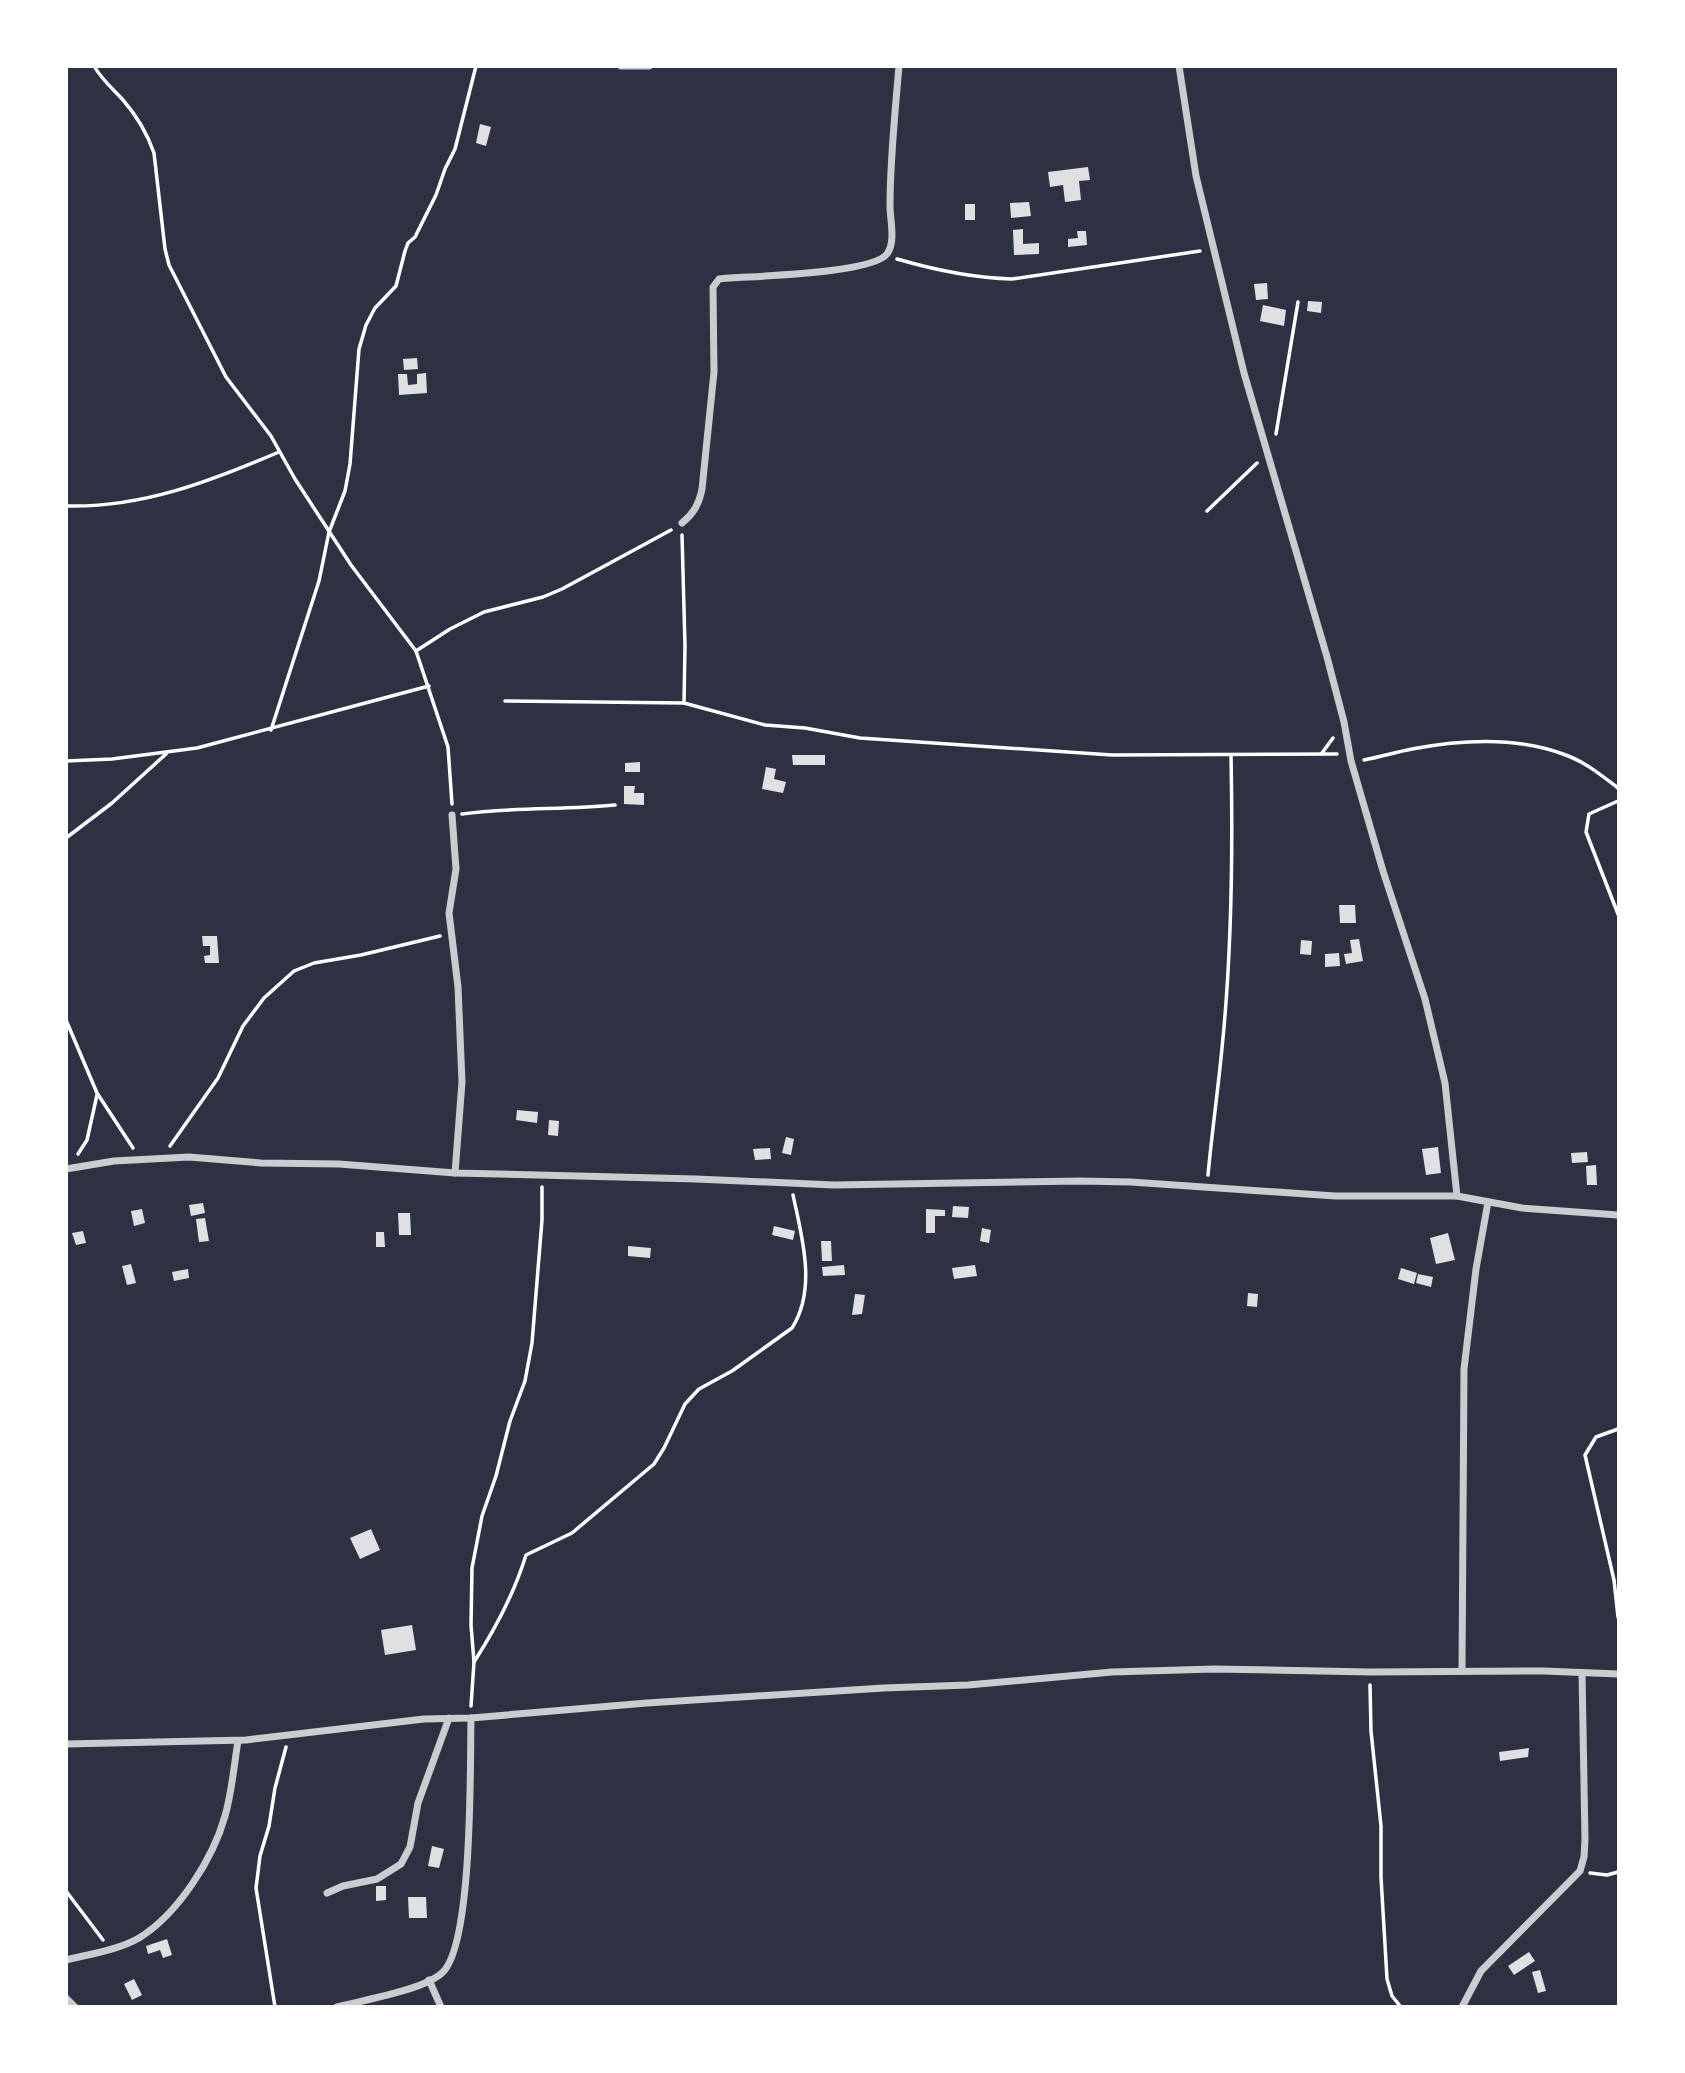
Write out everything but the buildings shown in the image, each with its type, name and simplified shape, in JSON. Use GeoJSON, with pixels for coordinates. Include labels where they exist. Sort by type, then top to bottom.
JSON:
{"type":"FeatureCollection","features":[{"type":"Feature","properties":{"kind":"street"},"geometry":{"type":"LineString","coordinates":[[621,66],[649,66]]}},
{"type":"Feature","properties":{"kind":"street"},"geometry":{"type":"LineString","coordinates":[[682,523],[693,514],[702,489],[714,372],[715,282],[719,279],[752,275],[844,269],[870,264],[887,256],[892,236],[892,163],[900,66]]}},
{"type":"Feature","properties":{"kind":"street"},"geometry":{"type":"LineString","coordinates":[[1179,66],[1196,176],[1244,373],[1327,657],[1344,722],[1350,758],[1428,1011],[1445,1083],[1457,1196]]}},
{"type":"Feature","properties":{"kind":"street"},"geometry":{"type":"LineString","coordinates":[[452,816],[456,869],[449,913],[458,986],[462,1082],[455,1173]]}},
{"type":"Feature","properties":{"kind":"street"},"geometry":{"type":"LineString","coordinates":[[66,1169],[97,1163],[164,1157],[261,1163],[339,1164],[455,1173],[886,1185],[1080,1181],[1335,1196],[1457,1196],[1522,1208],[1619,1215]]}},
{"type":"Feature","properties":{"kind":"street"},"geometry":{"type":"LineString","coordinates":[[1462,1671],[1464,1369],[1476,1269],[1488,1202]]}},
{"type":"Feature","properties":{"kind":"street"},"geometry":{"type":"LineString","coordinates":[[66,1744],[238,1741],[424,1719],[471,1718],[818,1692],[968,1685],[1112,1672],[1214,1669],[1619,1674]]}},
{"type":"Feature","properties":{"kind":"street"},"geometry":{"type":"LineString","coordinates":[[1462,2007],[1481,1971],[1580,1871],[1585,1839],[1582,1673]]}},
{"type":"Feature","properties":{"kind":"street"},"geometry":{"type":"LineString","coordinates":[[327,1893],[343,1886],[377,1879],[401,1864],[410,1847],[418,1803],[449,1718]]}},
{"type":"Feature","properties":{"kind":"street"},"geometry":{"type":"LineString","coordinates":[[337,2007],[418,1986],[442,1973],[452,1958],[467,1868],[471,1718]]}},
{"type":"Feature","properties":{"kind":"street"},"geometry":{"type":"LineString","coordinates":[[66,1960],[110,1950],[138,1938],[180,1902],[212,1846],[225,1816],[238,1741]]}},
{"type":"Feature","properties":{"kind":"street"},"geometry":{"type":"LineString","coordinates":[[429,1980],[441,2007]]}},
{"type":"Feature","properties":{"kind":"street"},"geometry":{"type":"LineString","coordinates":[[66,1998],[75,2007]]}},
{"type":"Feature","properties":{"kind":"path"},"geometry":{"type":"LineString","coordinates":[[94,66],[107,85],[138,118],[151,144],[162,207],[165,249],[172,273],[226,377],[271,436],[351,565],[416,650],[448,747],[452,816],[496,809],[615,805]]}},
{"type":"Feature","properties":{"kind":"path"},"geometry":{"type":"LineString","coordinates":[[271,730],[319,581],[329,532],[345,491],[350,464],[359,349],[366,325],[375,308],[396,286],[408,243],[415,237],[436,195],[444,169],[455,149],[476,66]]}},
{"type":"Feature","properties":{"kind":"path"},"geometry":{"type":"LineString","coordinates":[[887,256],[935,270],[986,278],[1012,278],[1213,249]]}},
{"type":"Feature","properties":{"kind":"path"},"geometry":{"type":"LineString","coordinates":[[1207,511],[1268,454],[1281,416],[1298,302]]}},
{"type":"Feature","properties":{"kind":"path"},"geometry":{"type":"LineString","coordinates":[[66,506],[95,507],[182,490],[280,452]]}},
{"type":"Feature","properties":{"kind":"path"},"geometry":{"type":"LineString","coordinates":[[416,650],[484,612],[543,597],[562,589],[682,523]]}},
{"type":"Feature","properties":{"kind":"path"},"geometry":{"type":"LineString","coordinates":[[682,523],[684,703]]}},
{"type":"Feature","properties":{"kind":"path"},"geometry":{"type":"LineString","coordinates":[[66,761],[112,760],[197,748],[429,686]]}},
{"type":"Feature","properties":{"kind":"path"},"geometry":{"type":"LineString","coordinates":[[505,701],[684,703],[765,725],[805,728],[860,738],[1112,755],[1350,758],[1469,743],[1528,744],[1564,754],[1595,770],[1619,788]]}},
{"type":"Feature","properties":{"kind":"path"},"geometry":{"type":"LineString","coordinates":[[66,838],[113,803],[167,752]]}},
{"type":"Feature","properties":{"kind":"path"},"geometry":{"type":"LineString","coordinates":[[1206,1188],[1225,1005],[1233,824],[1231,755]]}},
{"type":"Feature","properties":{"kind":"path"},"geometry":{"type":"LineString","coordinates":[[1619,802],[1589,814],[1586,832],[1619,914]]}},
{"type":"Feature","properties":{"kind":"path"},"geometry":{"type":"LineString","coordinates":[[164,1157],[218,1078],[243,1026],[264,998],[294,971],[314,963],[361,955],[451,933]]}},
{"type":"Feature","properties":{"kind":"path"},"geometry":{"type":"LineString","coordinates":[[66,1020],[97,1093],[140,1159]]}},
{"type":"Feature","properties":{"kind":"path"},"geometry":{"type":"LineString","coordinates":[[76,1157],[87,1140],[97,1093]]}},
{"type":"Feature","properties":{"kind":"path"},"geometry":{"type":"LineString","coordinates":[[471,1718],[474,1661],[471,1625],[472,1568],[482,1516],[510,1421],[525,1381],[532,1343],[542,1220],[542,1174]]}},
{"type":"Feature","properties":{"kind":"path"},"geometry":{"type":"LineString","coordinates":[[474,1661],[509,1601],[526,1555],[572,1533],[653,1464],[664,1448],[685,1404],[699,1390],[792,1328],[798,1318],[804,1295],[806,1261],[791,1182]]}},
{"type":"Feature","properties":{"kind":"path"},"geometry":{"type":"LineString","coordinates":[[1619,1429],[1596,1437],[1585,1455],[1617,1590],[1619,1616]]}},
{"type":"Feature","properties":{"kind":"path"},"geometry":{"type":"LineString","coordinates":[[1370,1672],[1370,1731],[1381,1826],[1387,1979],[1392,1996],[1401,2007]]}},
{"type":"Feature","properties":{"kind":"path"},"geometry":{"type":"LineString","coordinates":[[275,2007],[257,1888],[260,1856],[270,1826],[275,1788],[289,1735]]}},
{"type":"Feature","properties":{"kind":"path"},"geometry":{"type":"LineString","coordinates":[[1580,1871],[1607,1875],[1619,1872]]}},
{"type":"Feature","properties":{"kind":"path"},"geometry":{"type":"LineString","coordinates":[[66,1891],[110,1950]]}}]}
